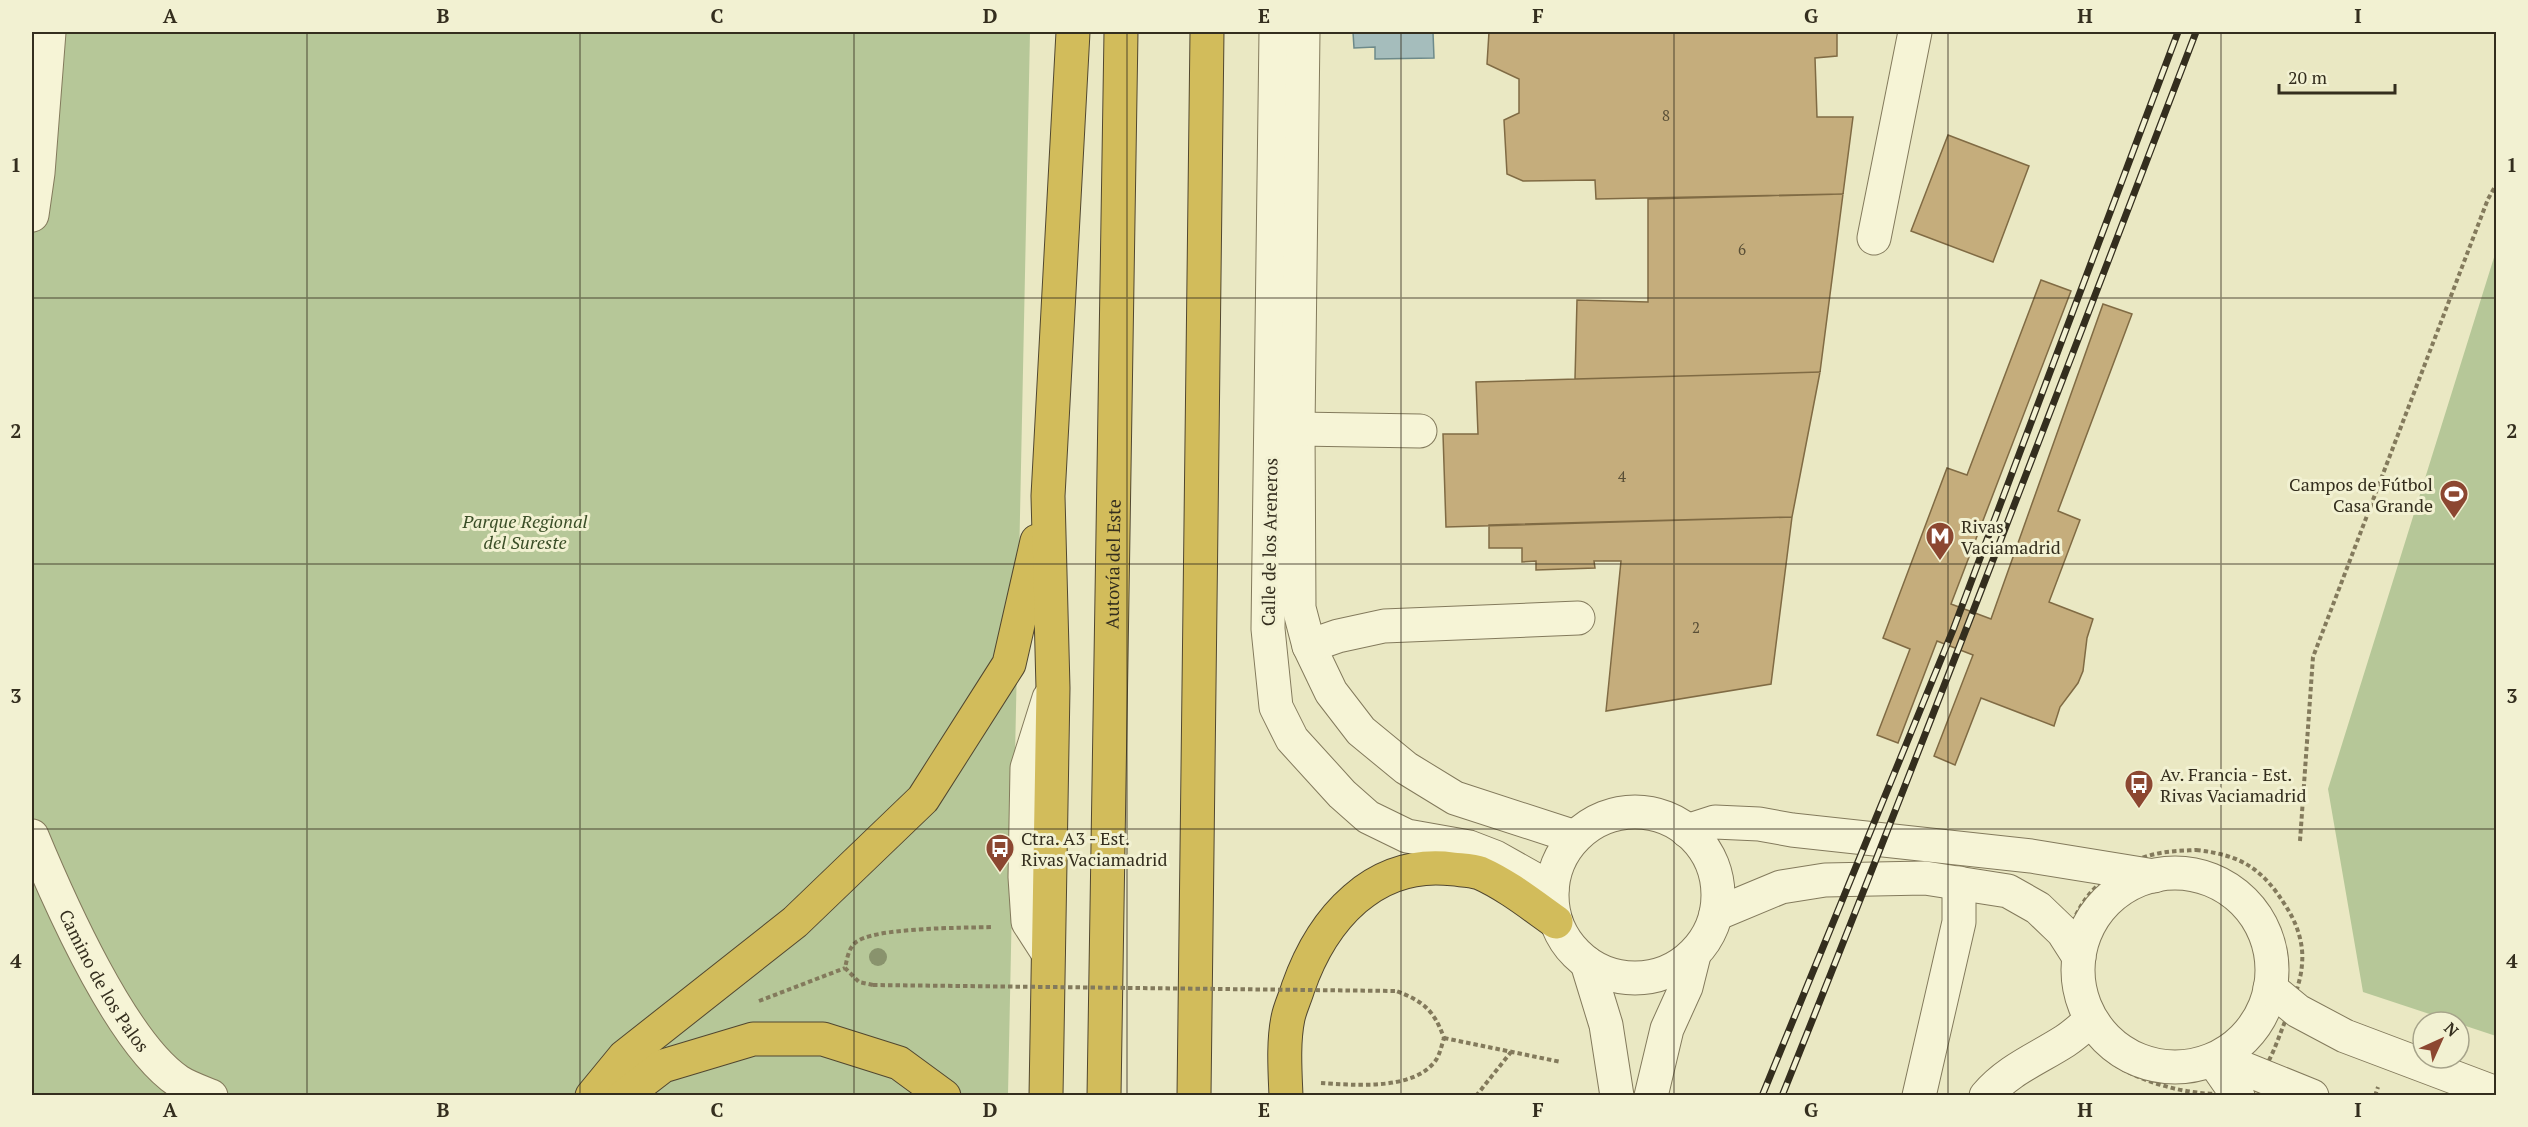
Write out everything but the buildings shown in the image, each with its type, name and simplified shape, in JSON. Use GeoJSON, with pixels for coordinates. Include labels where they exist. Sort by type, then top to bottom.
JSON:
{"type":"FeatureCollection","features":[{"type":"Feature","properties":{"kind":"highway"},"geometry":{"type":"LineString","coordinates":[[1046,1095],[1053,688],[1048,496],[1073,32]]}},
{"type":"Feature","properties":{"kind":"highway","name":"Autovía del Este"},"geometry":{"type":"LineString","coordinates":[[1104,1095],[1122,32]]}},
{"type":"Feature","properties":{"kind":"highway"},"geometry":{"type":"LineString","coordinates":[[1194,1095],[1207,32]]}},
{"type":"Feature","properties":{"kind":"highway"},"geometry":{"type":"LineString","coordinates":[[592,1095],[624,1057],[795,922],[923,799],[1009,664],[1048,496]]}},
{"type":"Feature","properties":{"kind":"highway"},"geometry":{"type":"LineString","coordinates":[[1285,1086],[1288,1018],[1305,969],[1327,930],[1352,899],[1377,882],[1412,869],[1438,867],[1478,872],[1556,922]]}},
{"type":"Feature","properties":{"kind":"highway"},"geometry":{"type":"LineString","coordinates":[[624,1095],[663,1066],[753,1039],[823,1040],[899,1063],[944,1095]]}},
{"type":"Feature","properties":{"kind":"street"},"geometry":{"type":"LineString","coordinates":[[32,215],[38,173],[50,32]]}},
{"type":"Feature","properties":{"kind":"street","name":"Calle de los Areneros"},"geometry":{"type":"LineString","coordinates":[[1276,32],[1268,629],[1276,707],[1292,739],[1319,772],[1368,817],[1407,836],[1469,848],[1495,857],[1552,889]]}},
{"type":"Feature","properties":{"kind":"street","name":"Calle de los Areneros"},"geometry":{"type":"LineString","coordinates":[[1303,32],[1298,429],[1299,608],[1308,646],[1330,692],[1360,731],[1406,768],[1455,798],[1575,837]]}},
{"type":"Feature","properties":{"kind":"street"},"geometry":{"type":"LineString","coordinates":[[1874,238],[1915,32]]}},
{"type":"Feature","properties":{"kind":"street"},"geometry":{"type":"LineString","coordinates":[[1298,429],[1420,431]]}},
{"type":"Feature","properties":{"kind":"street"},"geometry":{"type":"LineString","coordinates":[[1308,646],[1338,636],[1384,626],[1578,618]]}},
{"type":"Feature","properties":{"kind":"street"},"geometry":{"type":"LineString","coordinates":[[1630,812],[1664,817],[1687,831],[1701,845],[1712,863],[1718,893],[1716,914],[1711,931],[1694,955],[1670,971],[1642,978],[1613,976],[1587,963],[1569,945],[1556,922],[1552,889],[1559,862],[1575,837],[1588,826],[1604,818],[1630,812]]}},
{"type":"Feature","properties":{"kind":"street"},"geometry":{"type":"LineString","coordinates":[[1687,831],[1715,822],[1751,823],[1792,830],[2031,856],[2154,876]]}},
{"type":"Feature","properties":{"kind":"street","name":"Camino de los Palos"},"geometry":{"type":"LineString","coordinates":[[32,836],[71,922],[120,1013],[149,1053],[178,1081],[211,1095]]}},
{"type":"Feature","properties":{"kind":"street"},"geometry":{"type":"LineString","coordinates":[[2073,947],[2103,905],[2126,886],[2154,876],[2176,873],[2198,876],[2228,890],[2245,904],[2258,921],[2266,939],[2280,997],[2298,1011],[2345,1036],[2496,1093]]}},
{"type":"Feature","properties":{"kind":"street"},"geometry":{"type":"LineString","coordinates":[[1716,914],[1781,887],[1825,880],[1925,878],[2008,891],[2038,908],[2073,947],[2087,1024],[2111,1044],[2138,1060],[2152,1065],[2183,1067],[2216,1059],[2237,1045],[2252,1029],[2263,1010],[2280,997]]}},
{"type":"Feature","properties":{"kind":"street"},"geometry":{"type":"LineString","coordinates":[[1919,1095],[1931,1054],[1959,922],[1959,883]]}},
{"type":"Feature","properties":{"kind":"street"},"geometry":{"type":"LineString","coordinates":[[1651,1095],[1668,1029],[1686,987],[1694,955]]}},
{"type":"Feature","properties":{"kind":"street"},"geometry":{"type":"LineString","coordinates":[[1587,963],[1606,1025],[1617,1095]]}},
{"type":"Feature","properties":{"kind":"street"},"geometry":{"type":"LineString","coordinates":[[1986,1095],[1996,1084],[2021,1065],[2065,1041],[2087,1024]]}},
{"type":"Feature","properties":{"kind":"street"},"geometry":{"type":"LineString","coordinates":[[2216,1059],[2245,1088],[2312,1095]]}},
{"type":"Feature","properties":{"kind":"path"},"geometry":{"type":"LineString","coordinates":[[2300,841],[2313,657],[2484,210],[2496,185]]}},
{"type":"Feature","properties":{"kind":"path"},"geometry":{"type":"LineString","coordinates":[[2196,850],[2217,853],[2239,861],[2265,877],[2293,918],[2300,936],[2302,964],[2280,997],[2267,1067],[2245,1088],[2218,1094],[2186,1090],[2135,1075],[2110,1061],[2087,1024],[2073,1011],[2064,977],[2073,947],[2073,919],[2096,886],[2116,871],[2142,858],[2159,853],[2196,850]]}},
{"type":"Feature","properties":{"kind":"path"},"geometry":{"type":"LineString","coordinates":[[1004,927],[903,931],[866,937],[854,943],[847,956],[846,968],[859,982],[873,985],[1396,991],[1416,998],[1430,1011],[1436,1017],[1444,1038],[1436,1060],[1415,1078],[1364,1086],[1285,1086]]}},
{"type":"Feature","properties":{"kind":"path"},"geometry":{"type":"LineString","coordinates":[[1444,1038],[1561,1062]]}},
{"type":"Feature","properties":{"kind":"path"},"geometry":{"type":"LineString","coordinates":[[1476,1095],[1511,1052]]}},
{"type":"Feature","properties":{"kind":"green space","name":"Parque Regional del Sureste"},"geometry":{"type":"Polygon","coordinates":[[[32,32],[1030,32],[1008,1095],[32,1095],[32,32]]]}},
{"type":"Feature","properties":{"kind":"green space","name":"Campos de Fútbol Casa Grande"},"geometry":{"type":"Polygon","coordinates":[[[2496,251],[2496,1036],[2471,1028],[2471,1010],[2417,1010],[2363,992],[2328,789],[2496,251]]]}},
{"type":"Feature","properties":{"kind":"water"},"geometry":{"type":"Polygon","coordinates":[[[1353,32],[1433,32],[1434,58],[1375,59],[1375,47],[1354,48],[1353,32]]]}},
{"type":"Feature","properties":{"kind":"railway"},"geometry":{"type":"LineString","coordinates":[[1762,1096],[1953,630],[2178,32]]}},
{"type":"Feature","properties":{"kind":"railway"},"geometry":{"type":"LineString","coordinates":[[1782,1096],[1940,697],[2196,32]]}},
{"type":"Feature","properties":{"kind":"place","name":"Campos de Fútbol Casa Grande"},"geometry":{"type":"Point","coordinates":[2454,520]}},
{"type":"Feature","properties":{"kind":"place","name":"Rivas Vaciamadrid"},"geometry":{"type":"Point","coordinates":[1940,562]}},
{"type":"Feature","properties":{"kind":"place","name":"Av. Francia - Est. Rivas Vaciamadrid"},"geometry":{"type":"Point","coordinates":[2139,810]}},
{"type":"Feature","properties":{"kind":"place","name":"Ctra. A3 - Est. Rivas Vaciamadrid"},"geometry":{"type":"Point","coordinates":[1000,874]}}]}
